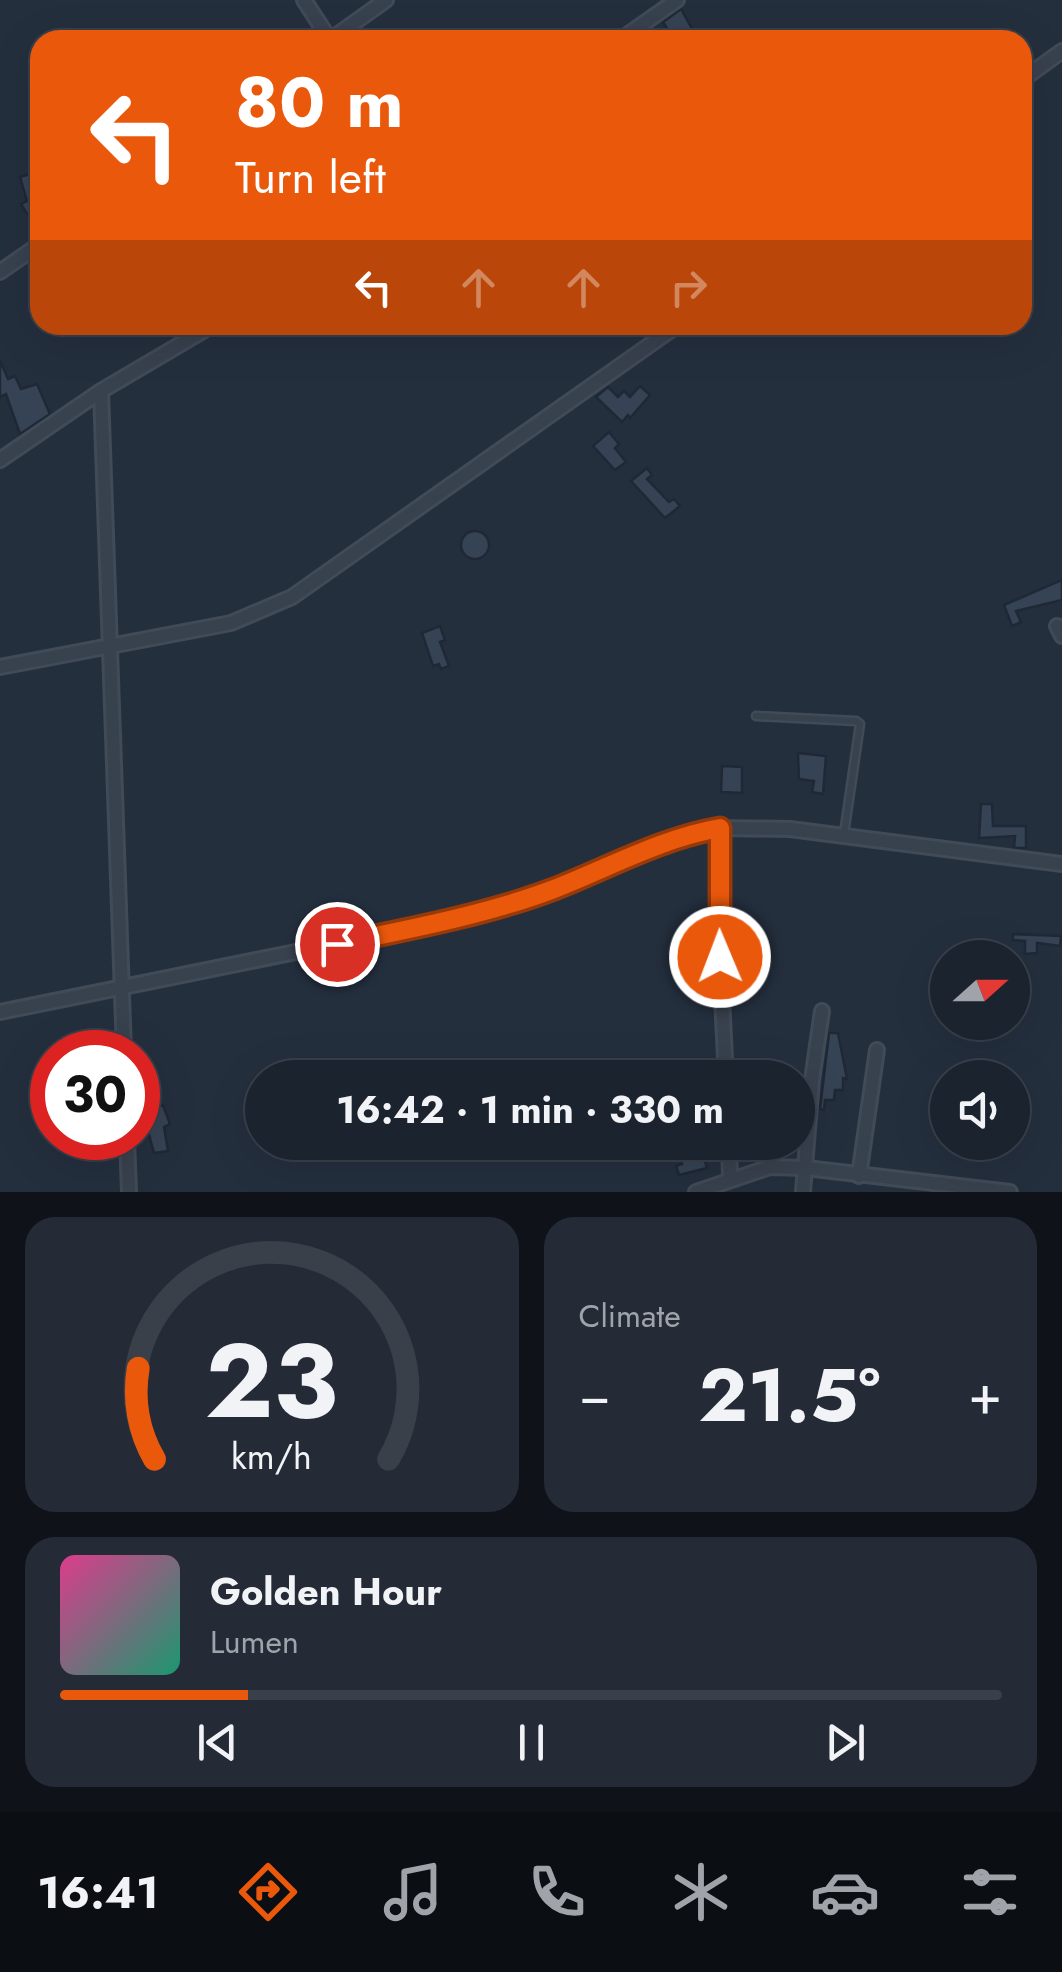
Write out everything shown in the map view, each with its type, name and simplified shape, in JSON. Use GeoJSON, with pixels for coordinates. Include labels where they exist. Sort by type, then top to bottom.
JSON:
{"type":"FeatureCollection","features":[{"type":"Feature","properties":{"kind":"street"},"geometry":{"type":"LineString","coordinates":[[304,0],[324,30]]}},
{"type":"Feature","properties":{"kind":"street"},"geometry":{"type":"LineString","coordinates":[[344,30],[386,0]]}},
{"type":"Feature","properties":{"kind":"street"},"geometry":{"type":"LineString","coordinates":[[634,30],[677,0]]}},
{"type":"Feature","properties":{"kind":"street"},"geometry":{"type":"LineString","coordinates":[[1032,73],[1062,51]]}},
{"type":"Feature","properties":{"kind":"street"},"geometry":{"type":"LineString","coordinates":[[0,272],[30,251]]}},
{"type":"Feature","properties":{"kind":"street"},"geometry":{"type":"LineString","coordinates":[[0,460],[100,391],[196,335]]}},
{"type":"Feature","properties":{"kind":"street"},"geometry":{"type":"LineString","coordinates":[[0,666],[231,623],[292,596],[664,335]]}},
{"type":"Feature","properties":{"kind":"street"},"geometry":{"type":"LineString","coordinates":[[100,391],[123,1030]]}},
{"type":"Feature","properties":{"kind":"street"},"geometry":{"type":"LineString","coordinates":[[0,1012],[409,929],[550,890],[630,856],[720,828],[763,827],[844,835],[1062,864]]}},
{"type":"Feature","properties":{"kind":"street"},"geometry":{"type":"LineString","coordinates":[[720,828],[719,918],[725,1060]]}},
{"type":"Feature","properties":{"kind":"street"},"geometry":{"type":"LineString","coordinates":[[803,1192],[822,1011]]}},
{"type":"Feature","properties":{"kind":"street"},"geometry":{"type":"LineString","coordinates":[[859,1176],[877,1050]]}},
{"type":"Feature","properties":{"kind":"street"},"geometry":{"type":"LineString","coordinates":[[127,1160],[128,1192]]}},
{"type":"Feature","properties":{"kind":"street"},"geometry":{"type":"LineString","coordinates":[[729,1160],[730,1179]]}},
{"type":"Feature","properties":{"kind":"street"},"geometry":{"type":"LineString","coordinates":[[696,1192],[770,1167],[1010,1192]]}},
{"type":"Feature","properties":{"kind":"lane"},"geometry":{"type":"LineString","coordinates":[[756,716],[860,724],[844,835]]}},
{"type":"Feature","properties":{"kind":"building"},"geometry":{"type":"Polygon","coordinates":[[[681,9],[693,30],[668,30],[663,22],[681,9]]]}},
{"type":"Feature","properties":{"kind":"building"},"geometry":{"type":"Polygon","coordinates":[[[30,174],[30,218],[21,204],[27,201],[20,177],[30,174]]]}},
{"type":"Feature","properties":{"kind":"building"},"geometry":{"type":"Polygon","coordinates":[[[0,360],[8,379],[15,376],[21,389],[37,384],[50,414],[20,434],[6,394],[0,397],[0,360]]]}},
{"type":"Feature","properties":{"kind":"building"},"geometry":{"type":"Polygon","coordinates":[[[640,386],[650,395],[622,422],[596,397],[608,387],[618,397],[624,391],[630,397],[640,386]]]}},
{"type":"Feature","properties":{"kind":"building"},"geometry":{"type":"Polygon","coordinates":[[[609,432],[626,462],[615,470],[593,446],[609,432]]]}},
{"type":"Feature","properties":{"kind":"building"},"geometry":{"type":"Polygon","coordinates":[[[647,468],[652,475],[647,479],[669,502],[674,499],[680,506],[665,518],[631,481],[647,468]]]}},
{"type":"Feature","properties":{"kind":"building"},"geometry":{"type":"Polygon","coordinates":[[[475,531],[485,535],[489,545],[485,555],[475,559],[465,555],[461,545],[465,535],[475,531]]]}},
{"type":"Feature","properties":{"kind":"building"},"geometry":{"type":"Polygon","coordinates":[[[1062,580],[1062,600],[1016,611],[1021,622],[1012,626],[1004,605],[1062,580]]]}},
{"type":"Feature","properties":{"kind":"building"},"geometry":{"type":"Polygon","coordinates":[[[440,626],[445,640],[440,642],[449,666],[441,669],[439,664],[433,666],[422,633],[440,626]]]}},
{"type":"Feature","properties":{"kind":"building"},"geometry":{"type":"Polygon","coordinates":[[[798,753],[826,756],[823,794],[812,792],[814,781],[799,779],[798,753]]]}},
{"type":"Feature","properties":{"kind":"building"},"geometry":{"type":"Polygon","coordinates":[[[722,766],[742,767],[742,793],[721,792],[722,766]]]}},
{"type":"Feature","properties":{"kind":"building"},"geometry":{"type":"Polygon","coordinates":[[[981,804],[992,804],[993,826],[1026,826],[1026,848],[1014,848],[1015,836],[979,838],[981,804]]]}},
{"type":"Feature","properties":{"kind":"building"},"geometry":{"type":"Polygon","coordinates":[[[1013,934],[1061,936],[1060,946],[1037,943],[1037,953],[1030,954],[1030,940],[1013,940],[1013,934]]]}},
{"type":"Feature","properties":{"kind":"building"},"geometry":{"type":"Polygon","coordinates":[[[748,946],[760,986],[732,993],[731,976],[741,976],[733,950],[748,946]]]}},
{"type":"Feature","properties":{"kind":"building"},"geometry":{"type":"Polygon","coordinates":[[[829,1033],[838,1033],[847,1079],[843,1078],[843,1090],[835,1090],[834,1100],[825,1100],[824,1110],[820,1109],[829,1033]]]}},
{"type":"Feature","properties":{"kind":"building"},"geometry":{"type":"Polygon","coordinates":[[[163,1105],[170,1124],[164,1127],[168,1151],[160,1152],[163,1105]]]}},
{"type":"Feature","properties":{"kind":"building"},"geometry":{"type":"Polygon","coordinates":[[[681,1160],[705,1160],[707,1168],[679,1175],[676,1166],[682,1164],[681,1160]]]}},
{"type":"Feature","properties":{"kind":"route"},"geometry":{"type":"LineString","coordinates":[[337,944],[409,929],[550,890],[630,856],[720,828],[720,957]]}}]}
